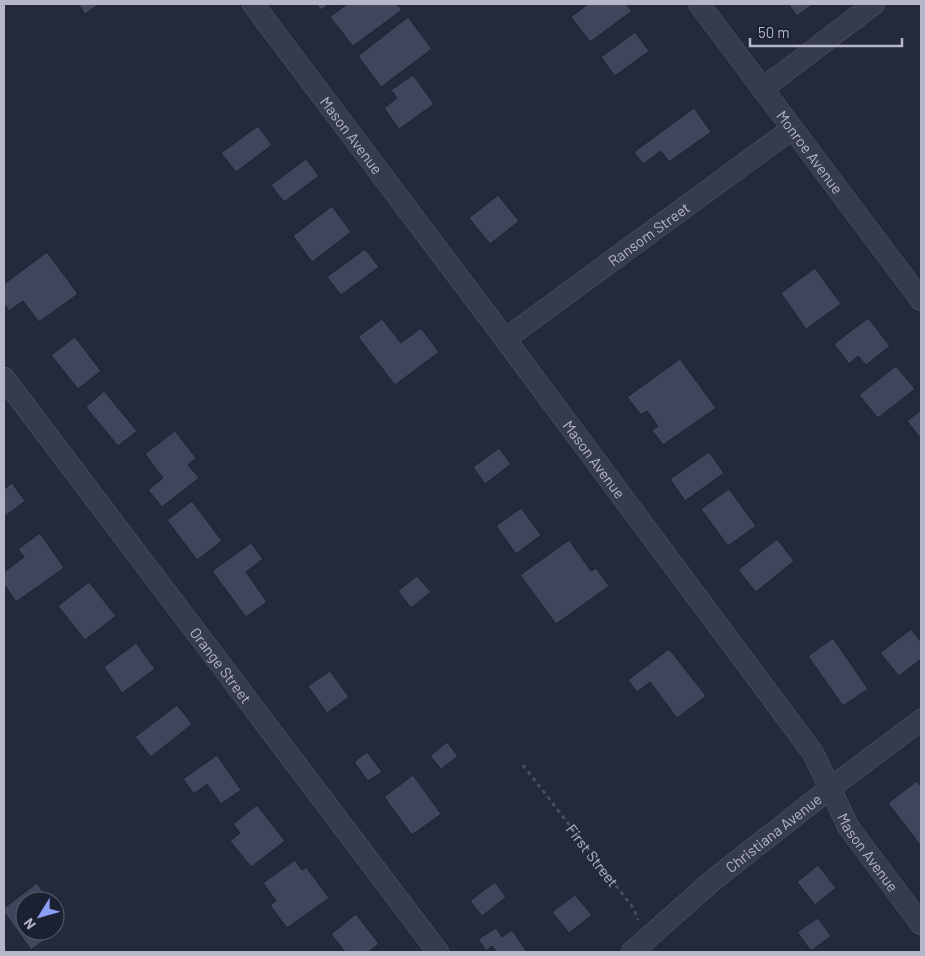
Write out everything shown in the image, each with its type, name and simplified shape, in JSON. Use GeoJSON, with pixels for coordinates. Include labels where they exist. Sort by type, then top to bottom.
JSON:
{"type":"FeatureCollection","features":[{"type":"Feature","properties":{"kind":"street","name":"Mason Avenue"},"geometry":{"type":"LineString","coordinates":[[253,4],[813,753],[849,828],[921,924]]}},
{"type":"Feature","properties":{"kind":"street","name":"Monroe Avenue"},"geometry":{"type":"LineString","coordinates":[[699,4],[921,300]]}},
{"type":"Feature","properties":{"kind":"street"},"geometry":{"type":"LineString","coordinates":[[762,89],[874,4]]}},
{"type":"Feature","properties":{"kind":"street","name":"Ransom Street"},"geometry":{"type":"LineString","coordinates":[[505,339],[792,130]]}},
{"type":"Feature","properties":{"kind":"street","name":"Orange Street"},"geometry":{"type":"LineString","coordinates":[[4,378],[438,952]]}},
{"type":"Feature","properties":{"kind":"street","name":"Christiana Avenue"},"geometry":{"type":"LineString","coordinates":[[642,949],[712,881],[921,720]]}},
{"type":"Feature","properties":{"kind":"path","name":"First Street"},"geometry":{"type":"LineString","coordinates":[[523,765],[634,909],[642,949]]}},
{"type":"Feature","properties":{"kind":"building"},"geometry":{"type":"Polygon","coordinates":[[[78,4],[99,4],[85,14],[78,4]]]}},
{"type":"Feature","properties":{"kind":"building"},"geometry":{"type":"Polygon","coordinates":[[[316,4],[329,4],[321,10],[316,4]]]}},
{"type":"Feature","properties":{"kind":"building"},"geometry":{"type":"Polygon","coordinates":[[[347,4],[397,4],[402,10],[353,46],[330,17],[347,4]]]}},
{"type":"Feature","properties":{"kind":"building"},"geometry":{"type":"Polygon","coordinates":[[[588,4],[626,4],[632,11],[590,42],[571,17],[588,4]]]}},
{"type":"Feature","properties":{"kind":"building"},"geometry":{"type":"Polygon","coordinates":[[[788,4],[813,4],[797,16],[788,4]]]}},
{"type":"Feature","properties":{"kind":"building"},"geometry":{"type":"Polygon","coordinates":[[[408,17],[432,49],[381,87],[358,56],[408,17]]]}},
{"type":"Feature","properties":{"kind":"building"},"geometry":{"type":"Polygon","coordinates":[[[635,32],[649,51],[615,76],[601,57],[635,32]]]}},
{"type":"Feature","properties":{"kind":"building"},"geometry":{"type":"Polygon","coordinates":[[[413,75],[434,104],[399,129],[384,108],[397,98],[391,90],[413,75]]]}},
{"type":"Feature","properties":{"kind":"building"},"geometry":{"type":"Polygon","coordinates":[[[694,108],[711,132],[669,162],[661,151],[643,164],[634,152],[694,108]]]}},
{"type":"Feature","properties":{"kind":"building"},"geometry":{"type":"Polygon","coordinates":[[[258,126],[272,145],[236,172],[221,153],[258,126]]]}},
{"type":"Feature","properties":{"kind":"building"},"geometry":{"type":"Polygon","coordinates":[[[306,159],[319,176],[284,202],[271,185],[306,159]]]}},
{"type":"Feature","properties":{"kind":"building"},"geometry":{"type":"Polygon","coordinates":[[[498,195],[519,221],[490,244],[469,218],[498,195]]]}},
{"type":"Feature","properties":{"kind":"building"},"geometry":{"type":"Polygon","coordinates":[[[332,206],[351,232],[312,262],[293,236],[332,206]]]}},
{"type":"Feature","properties":{"kind":"building"},"geometry":{"type":"Polygon","coordinates":[[[365,249],[379,267],[341,295],[327,277],[365,249]]]}},
{"type":"Feature","properties":{"kind":"building"},"geometry":{"type":"Polygon","coordinates":[[[47,252],[78,294],[39,322],[23,301],[9,311],[4,304],[4,284],[47,252]]]}},
{"type":"Feature","properties":{"kind":"building"},"geometry":{"type":"Polygon","coordinates":[[[815,268],[841,304],[806,329],[781,293],[815,268]]]}},
{"type":"Feature","properties":{"kind":"building"},"geometry":{"type":"Polygon","coordinates":[[[868,318],[890,346],[866,365],[858,356],[849,364],[834,344],[868,318]]]}},
{"type":"Feature","properties":{"kind":"building"},"geometry":{"type":"Polygon","coordinates":[[[382,319],[401,343],[421,328],[439,352],[395,385],[358,337],[382,319]]]}},
{"type":"Feature","properties":{"kind":"building"},"geometry":{"type":"Polygon","coordinates":[[[75,337],[101,371],[78,389],[51,355],[75,337]]]}},
{"type":"Feature","properties":{"kind":"building"},"geometry":{"type":"Polygon","coordinates":[[[680,359],[716,408],[663,445],[652,430],[658,426],[647,411],[641,415],[627,397],[680,359]]]}},
{"type":"Feature","properties":{"kind":"building"},"geometry":{"type":"Polygon","coordinates":[[[896,366],[915,389],[878,418],[859,395],[896,366]]]}},
{"type":"Feature","properties":{"kind":"building"},"geometry":{"type":"Polygon","coordinates":[[[104,391],[137,431],[118,446],[86,407],[104,391]]]}},
{"type":"Feature","properties":{"kind":"building"},"geometry":{"type":"Polygon","coordinates":[[[921,410],[921,439],[907,421],[921,410]]]}},
{"type":"Feature","properties":{"kind":"building"},"geometry":{"type":"Polygon","coordinates":[[[175,431],[196,458],[188,465],[199,478],[162,507],[148,490],[163,478],[145,454],[175,431]]]}},
{"type":"Feature","properties":{"kind":"building"},"geometry":{"type":"Polygon","coordinates":[[[499,448],[511,464],[485,484],[473,467],[499,448]]]}},
{"type":"Feature","properties":{"kind":"building"},"geometry":{"type":"Polygon","coordinates":[[[709,452],[724,473],[685,501],[670,479],[709,452]]]}},
{"type":"Feature","properties":{"kind":"building"},"geometry":{"type":"Polygon","coordinates":[[[12,483],[25,501],[4,517],[4,489],[12,483]]]}},
{"type":"Feature","properties":{"kind":"building"},"geometry":{"type":"Polygon","coordinates":[[[729,489],[756,526],[728,546],[701,509],[729,489]]]}},
{"type":"Feature","properties":{"kind":"building"},"geometry":{"type":"Polygon","coordinates":[[[192,501],[222,541],[197,560],[167,520],[192,501]]]}},
{"type":"Feature","properties":{"kind":"building"},"geometry":{"type":"Polygon","coordinates":[[[521,508],[541,535],[516,554],[496,526],[521,508]]]}},
{"type":"Feature","properties":{"kind":"building"},"geometry":{"type":"Polygon","coordinates":[[[40,533],[64,568],[16,602],[4,584],[4,572],[24,557],[18,549],[40,533]]]}},
{"type":"Feature","properties":{"kind":"building"},"geometry":{"type":"Polygon","coordinates":[[[777,539],[794,561],[756,592],[738,570],[777,539]]]}},
{"type":"Feature","properties":{"kind":"building"},"geometry":{"type":"Polygon","coordinates":[[[569,540],[591,571],[596,568],[609,586],[556,624],[520,575],[569,540]]]}},
{"type":"Feature","properties":{"kind":"building"},"geometry":{"type":"Polygon","coordinates":[[[251,543],[263,559],[246,572],[267,602],[246,617],[212,571],[251,543]]]}},
{"type":"Feature","properties":{"kind":"building"},"geometry":{"type":"Polygon","coordinates":[[[417,576],[431,592],[411,608],[398,591],[417,576]]]}},
{"type":"Feature","properties":{"kind":"building"},"geometry":{"type":"Polygon","coordinates":[[[89,582],[116,616],[85,640],[58,606],[89,582]]]}},
{"type":"Feature","properties":{"kind":"building"},"geometry":{"type":"Polygon","coordinates":[[[911,629],[921,642],[921,659],[899,676],[880,653],[911,629]]]}},
{"type":"Feature","properties":{"kind":"building"},"geometry":{"type":"Polygon","coordinates":[[[833,638],[868,689],[843,706],[808,656],[833,638]]]}},
{"type":"Feature","properties":{"kind":"building"},"geometry":{"type":"Polygon","coordinates":[[[136,643],[155,669],[122,693],[104,667],[136,643]]]}},
{"type":"Feature","properties":{"kind":"building"},"geometry":{"type":"Polygon","coordinates":[[[669,649],[706,696],[677,718],[650,682],[637,692],[628,680],[669,649]]]}},
{"type":"Feature","properties":{"kind":"building"},"geometry":{"type":"Polygon","coordinates":[[[330,671],[349,697],[327,713],[308,686],[330,671]]]}},
{"type":"Feature","properties":{"kind":"building"},"geometry":{"type":"Polygon","coordinates":[[[177,705],[192,724],[151,757],[135,737],[177,705]]]}},
{"type":"Feature","properties":{"kind":"building"},"geometry":{"type":"Polygon","coordinates":[[[447,742],[458,756],[441,769],[430,756],[447,742]]]}},
{"type":"Feature","properties":{"kind":"building"},"geometry":{"type":"Polygon","coordinates":[[[367,752],[382,772],[368,781],[354,762],[367,752]]]}},
{"type":"Feature","properties":{"kind":"building"},"geometry":{"type":"Polygon","coordinates":[[[217,755],[241,790],[221,804],[207,784],[194,794],[183,779],[217,755]]]}},
{"type":"Feature","properties":{"kind":"building"},"geometry":{"type":"Polygon","coordinates":[[[413,775],[441,814],[412,835],[384,797],[413,775]]]}},
{"type":"Feature","properties":{"kind":"building"},"geometry":{"type":"Polygon","coordinates":[[[917,781],[921,786],[921,846],[888,803],[917,781]]]}},
{"type":"Feature","properties":{"kind":"building"},"geometry":{"type":"Polygon","coordinates":[[[257,805],[285,841],[251,867],[230,841],[240,833],[233,824],[257,805]]]}},
{"type":"Feature","properties":{"kind":"building"},"geometry":{"type":"Polygon","coordinates":[[[295,860],[302,870],[306,867],[329,898],[287,928],[270,905],[276,901],[263,883],[295,860]]]}},
{"type":"Feature","properties":{"kind":"building"},"geometry":{"type":"Polygon","coordinates":[[[818,865],[836,888],[815,905],[797,882],[818,865]]]}},
{"type":"Feature","properties":{"kind":"building"},"geometry":{"type":"Polygon","coordinates":[[[495,882],[506,897],[482,916],[470,901],[495,882]]]}},
{"type":"Feature","properties":{"kind":"building"},"geometry":{"type":"Polygon","coordinates":[[[37,883],[42,891],[26,891],[37,883]]]}},
{"type":"Feature","properties":{"kind":"building"},"geometry":{"type":"Polygon","coordinates":[[[575,895],[592,915],[569,933],[552,912],[575,895]]]}},
{"type":"Feature","properties":{"kind":"building"},"geometry":{"type":"Polygon","coordinates":[[[15,900],[15,927],[4,912],[4,908],[15,900]]]}},
{"type":"Feature","properties":{"kind":"building"},"geometry":{"type":"Polygon","coordinates":[[[356,914],[379,944],[368,952],[345,952],[331,934],[356,914]]]}},
{"type":"Feature","properties":{"kind":"building"},"geometry":{"type":"Polygon","coordinates":[[[818,918],[831,936],[811,951],[797,932],[818,918]]]}},
{"type":"Feature","properties":{"kind":"building"},"geometry":{"type":"Polygon","coordinates":[[[496,928],[502,937],[512,930],[527,952],[496,952],[492,946],[486,951],[478,939],[496,928]]]}},
{"type":"Feature","properties":{"kind":"building"},"geometry":{"type":"Polygon","coordinates":[[[25,941],[43,941],[31,950],[25,941]]]}}]}
